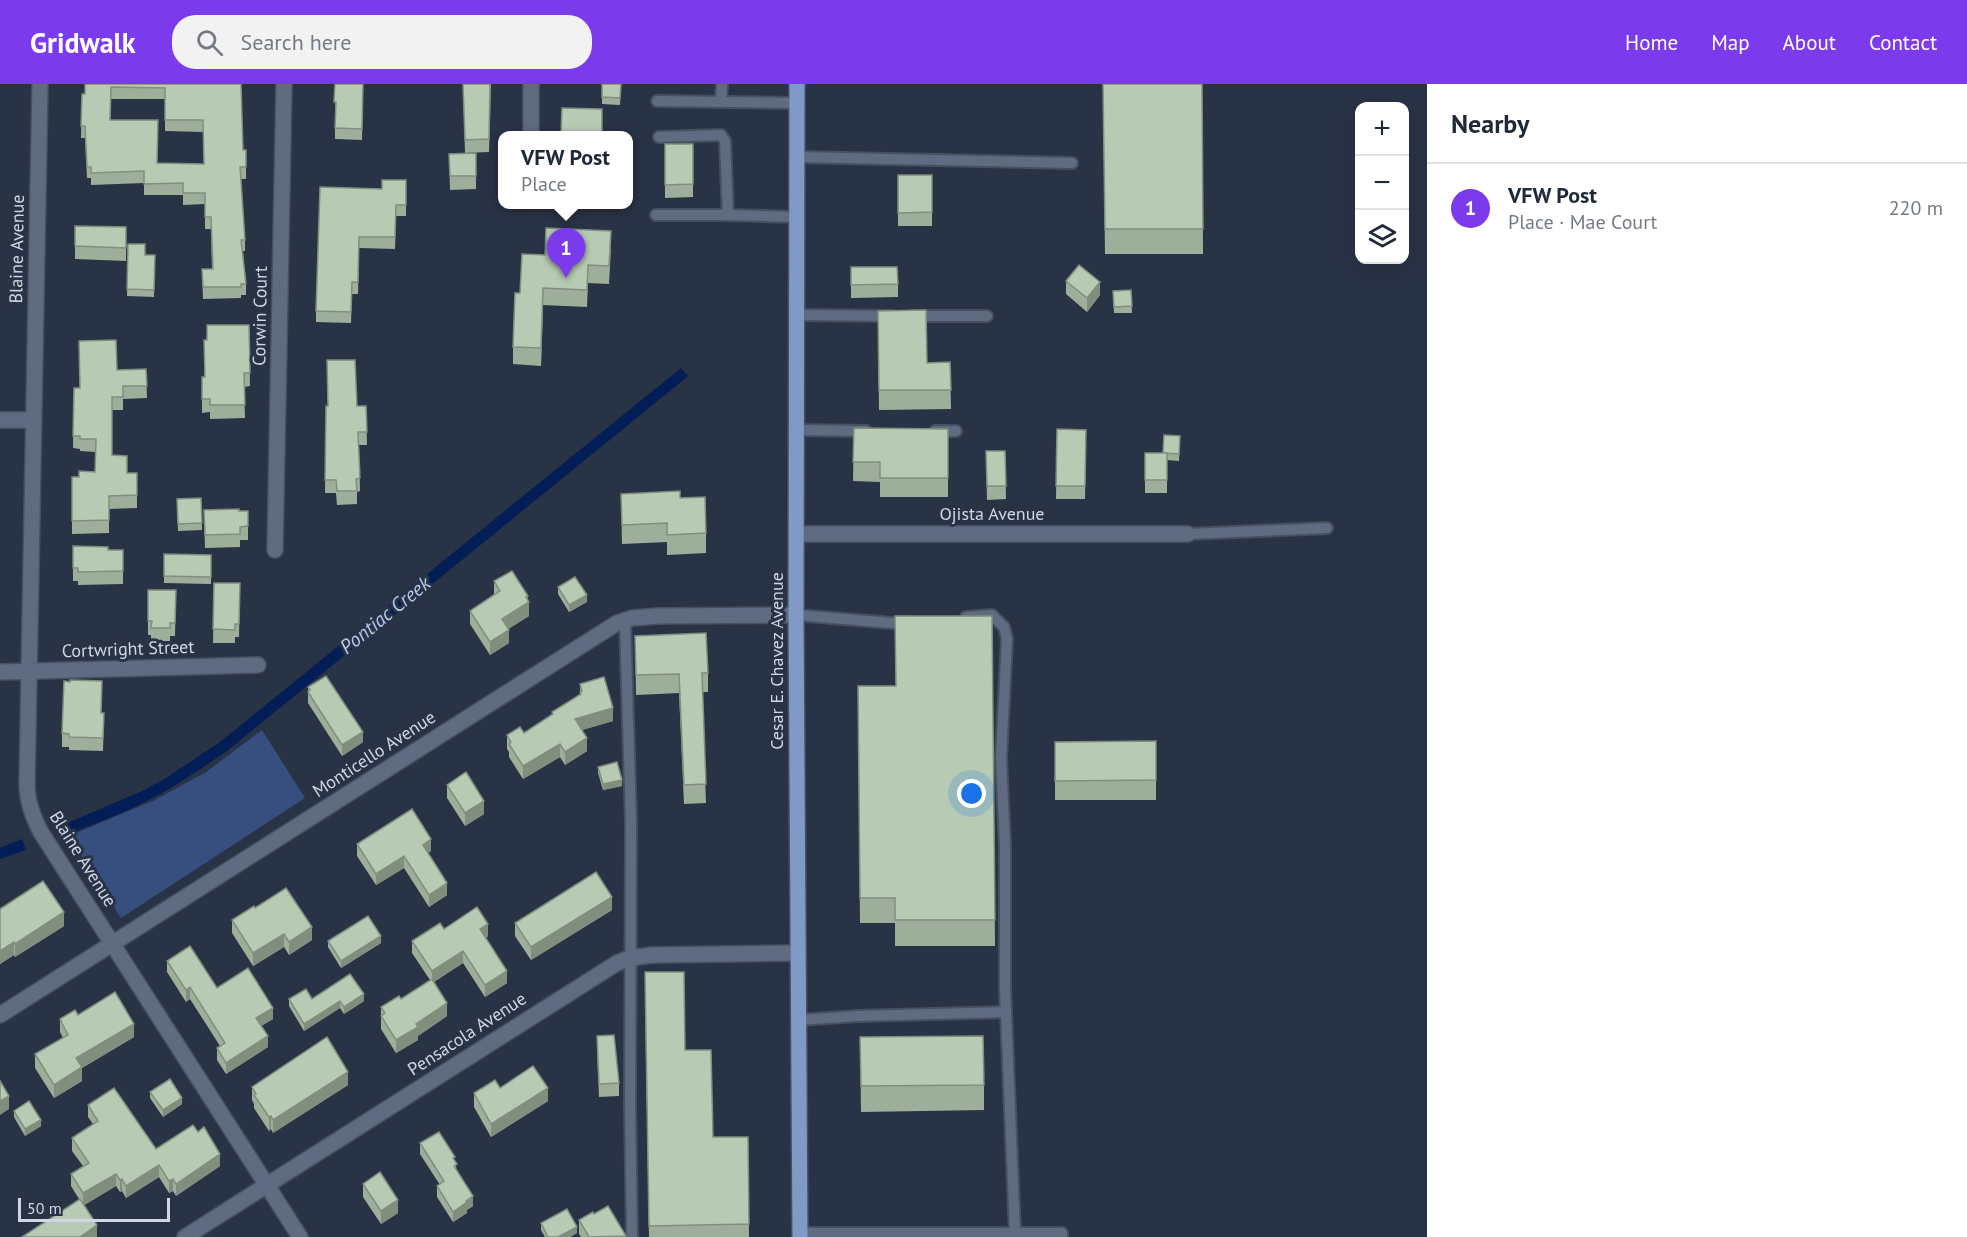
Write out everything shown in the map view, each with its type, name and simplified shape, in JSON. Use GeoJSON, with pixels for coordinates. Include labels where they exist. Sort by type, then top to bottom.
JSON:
{"type":"FeatureCollection","features":[{"type":"Feature","properties":{"kind":"main road","name":"Cesar E. Chavez Avenue"},"geometry":{"type":"LineString","coordinates":[[797,84],[796,615],[800,1235]]}},
{"type":"Feature","properties":{"kind":"street","name":"Blaine Avenue"},"geometry":{"type":"LineString","coordinates":[[39,84],[28,672],[27,784],[31,813],[42,834],[300,1237]]}},
{"type":"Feature","properties":{"kind":"street","name":"Corwin Court"},"geometry":{"type":"LineString","coordinates":[[275,550],[284,84]]}},
{"type":"Feature","properties":{"kind":"street"},"geometry":{"type":"LineString","coordinates":[[531,84],[531,131]]}},
{"type":"Feature","properties":{"kind":"street"},"geometry":{"type":"LineString","coordinates":[[0,420],[33,420]]}},
{"type":"Feature","properties":{"kind":"street","name":"Ojista Avenue"},"geometry":{"type":"LineString","coordinates":[[796,534],[1188,534]]}},
{"type":"Feature","properties":{"kind":"street","name":"Monticello Avenue"},"geometry":{"type":"LineString","coordinates":[[0,1015],[611,626],[625,620],[658,616],[796,615]]}},
{"type":"Feature","properties":{"kind":"street","name":"Cortwright Street"},"geometry":{"type":"LineString","coordinates":[[0,672],[258,665]]}},
{"type":"Feature","properties":{"kind":"street","name":"Pensacola Avenue"},"geometry":{"type":"LineString","coordinates":[[185,1237],[604,970],[630,958],[652,955],[798,953]]}},
{"type":"Feature","properties":{"kind":"lane"},"geometry":{"type":"LineString","coordinates":[[721,101],[722,84]]}},
{"type":"Feature","properties":{"kind":"lane"},"geometry":{"type":"LineString","coordinates":[[657,100],[798,103]]}},
{"type":"Feature","properties":{"kind":"lane"},"geometry":{"type":"LineString","coordinates":[[659,137],[721,135],[725,141],[728,215]]}},
{"type":"Feature","properties":{"kind":"lane"},"geometry":{"type":"LineString","coordinates":[[797,157],[1072,163]]}},
{"type":"Feature","properties":{"kind":"lane"},"geometry":{"type":"LineString","coordinates":[[656,215],[797,217]]}},
{"type":"Feature","properties":{"kind":"lane"},"geometry":{"type":"LineString","coordinates":[[798,315],[987,316]]}},
{"type":"Feature","properties":{"kind":"lane"},"geometry":{"type":"LineString","coordinates":[[798,430],[877,431]]}},
{"type":"Feature","properties":{"kind":"lane"},"geometry":{"type":"LineString","coordinates":[[922,431],[956,431]]}},
{"type":"Feature","properties":{"kind":"lane"},"geometry":{"type":"LineString","coordinates":[[1188,534],[1327,528]]}},
{"type":"Feature","properties":{"kind":"lane"},"geometry":{"type":"LineString","coordinates":[[796,615],[892,623],[925,620]]}},
{"type":"Feature","properties":{"kind":"lane"},"geometry":{"type":"LineString","coordinates":[[958,618],[992,615],[1004,627],[1007,639],[1001,758],[1005,845],[1006,1012],[1016,1234]]}},
{"type":"Feature","properties":{"kind":"lane"},"geometry":{"type":"LineString","coordinates":[[625,620],[631,822],[632,1237]]}},
{"type":"Feature","properties":{"kind":"lane"},"geometry":{"type":"LineString","coordinates":[[798,1020],[1006,1012]]}},
{"type":"Feature","properties":{"kind":"lane"},"geometry":{"type":"LineString","coordinates":[[800,1235],[1062,1233],[1062,1237]]}},
{"type":"Feature","properties":{"kind":"shaded area"},"geometry":{"type":"Polygon","coordinates":[[[262,730],[305,798],[121,918],[69,836],[155,800],[206,772],[262,730]]]}},
{"type":"Feature","properties":{"kind":"water","name":"Pontiac Creek"},"geometry":{"type":"Polygon","coordinates":[[[681,368],[688,376],[227,751],[147,801],[69,834],[65,824],[142,791],[220,742],[681,368]]]}},
{"type":"Feature","properties":{"kind":"water"},"geometry":{"type":"Polygon","coordinates":[[[22,839],[26,850],[0,859],[0,848],[22,839]]]}},
{"type":"Feature","properties":{"kind":"building"},"geometry":{"type":"Polygon","coordinates":[[[85,84],[241,84],[243,150],[246,150],[246,167],[240,167],[245,240],[241,240],[246,284],[241,284],[241,287],[203,287],[202,269],[213,269],[211,217],[205,217],[205,193],[183,193],[183,183],[144,184],[144,171],[91,173],[91,167],[87,167],[85,126],[81,126],[82,94],[85,94],[85,84]],[[111,87],[110,120],[158,120],[157,163],[204,164],[203,120],[165,120],[165,88],[111,87]]]}},
{"type":"Feature","properties":{"kind":"building"},"geometry":{"type":"Polygon","coordinates":[[[335,84],[363,84],[362,129],[335,128],[335,84]]]}},
{"type":"Feature","properties":{"kind":"building"},"geometry":{"type":"Polygon","coordinates":[[[463,84],[490,84],[489,139],[465,140],[463,84]]]}},
{"type":"Feature","properties":{"kind":"building"},"geometry":{"type":"Polygon","coordinates":[[[602,84],[621,84],[620,98],[602,97],[602,84]]]}},
{"type":"Feature","properties":{"kind":"building"},"geometry":{"type":"Polygon","coordinates":[[[1103,84],[1202,84],[1203,229],[1105,229],[1103,84]]]}},
{"type":"Feature","properties":{"kind":"building"},"geometry":{"type":"Polygon","coordinates":[[[562,108],[602,109],[602,131],[561,131],[562,108]]]}},
{"type":"Feature","properties":{"kind":"building"},"geometry":{"type":"Polygon","coordinates":[[[665,144],[693,144],[693,184],[665,185],[665,144]]]}},
{"type":"Feature","properties":{"kind":"building"},"geometry":{"type":"Polygon","coordinates":[[[476,153],[476,176],[450,176],[449,154],[476,153]]]}},
{"type":"Feature","properties":{"kind":"building"},"geometry":{"type":"Polygon","coordinates":[[[898,175],[932,175],[932,212],[898,213],[898,175]]]}},
{"type":"Feature","properties":{"kind":"building"},"geometry":{"type":"Polygon","coordinates":[[[382,180],[406,180],[406,205],[396,205],[395,237],[359,237],[358,282],[352,282],[351,312],[316,311],[320,187],[382,189],[382,180]]]}},
{"type":"Feature","properties":{"kind":"building"},"geometry":{"type":"Polygon","coordinates":[[[75,226],[126,227],[126,248],[75,246],[75,226]]]}},
{"type":"Feature","properties":{"kind":"building"},"geometry":{"type":"Polygon","coordinates":[[[546,228],[611,231],[609,266],[588,265],[587,290],[543,288],[541,348],[513,347],[515,293],[520,293],[522,254],[545,255],[546,228]]]}},
{"type":"Feature","properties":{"kind":"building"},"geometry":{"type":"Polygon","coordinates":[[[128,244],[145,244],[145,255],[155,255],[154,290],[127,289],[128,244]]]}},
{"type":"Feature","properties":{"kind":"building"},"geometry":{"type":"Polygon","coordinates":[[[1079,265],[1100,282],[1087,298],[1066,281],[1079,265]]]}},
{"type":"Feature","properties":{"kind":"building"},"geometry":{"type":"Polygon","coordinates":[[[851,267],[897,267],[898,284],[851,285],[851,267]]]}},
{"type":"Feature","properties":{"kind":"building"},"geometry":{"type":"Polygon","coordinates":[[[1131,290],[1132,306],[1114,307],[1113,291],[1131,290]]]}},
{"type":"Feature","properties":{"kind":"building"},"geometry":{"type":"Polygon","coordinates":[[[926,310],[927,363],[950,362],[951,390],[879,390],[878,311],[926,310]]]}},
{"type":"Feature","properties":{"kind":"building"},"geometry":{"type":"Polygon","coordinates":[[[207,325],[249,325],[250,373],[244,373],[245,405],[210,405],[210,399],[202,399],[202,377],[205,377],[204,340],[207,340],[207,325]]]}},
{"type":"Feature","properties":{"kind":"building"},"geometry":{"type":"Polygon","coordinates":[[[116,340],[117,370],[146,369],[147,386],[123,386],[123,397],[112,397],[112,455],[127,456],[127,473],[137,473],[137,495],[109,496],[109,520],[72,521],[72,477],[79,477],[79,471],[95,472],[96,439],[80,439],[80,436],[73,436],[74,388],[80,388],[79,341],[116,340]]]}},
{"type":"Feature","properties":{"kind":"building"},"geometry":{"type":"Polygon","coordinates":[[[327,360],[355,360],[357,406],[366,406],[367,432],[358,432],[360,478],[356,479],[357,491],[337,491],[336,480],[325,480],[327,360]]]}},
{"type":"Feature","properties":{"kind":"building"},"geometry":{"type":"Polygon","coordinates":[[[854,428],[948,429],[948,478],[880,478],[880,462],[853,462],[854,428]]]}},
{"type":"Feature","properties":{"kind":"building"},"geometry":{"type":"Polygon","coordinates":[[[1057,429],[1086,430],[1085,486],[1056,486],[1057,429]]]}},
{"type":"Feature","properties":{"kind":"building"},"geometry":{"type":"Polygon","coordinates":[[[1164,435],[1180,436],[1179,454],[1163,453],[1164,435]]]}},
{"type":"Feature","properties":{"kind":"building"},"geometry":{"type":"Polygon","coordinates":[[[986,451],[1005,451],[1006,486],[987,486],[986,451]]]}},
{"type":"Feature","properties":{"kind":"building"},"geometry":{"type":"Polygon","coordinates":[[[1145,453],[1167,453],[1167,480],[1145,480],[1145,453]]]}},
{"type":"Feature","properties":{"kind":"building"},"geometry":{"type":"Polygon","coordinates":[[[680,491],[680,498],[705,497],[706,533],[667,535],[667,523],[622,525],[621,494],[680,491]]]}},
{"type":"Feature","properties":{"kind":"building"},"geometry":{"type":"Polygon","coordinates":[[[201,498],[202,523],[178,524],[177,499],[201,498]]]}},
{"type":"Feature","properties":{"kind":"building"},"geometry":{"type":"Polygon","coordinates":[[[239,509],[239,511],[248,511],[248,526],[240,527],[240,534],[205,535],[204,510],[239,509]]]}},
{"type":"Feature","properties":{"kind":"building"},"geometry":{"type":"Polygon","coordinates":[[[73,546],[123,550],[123,571],[78,572],[78,568],[73,568],[73,546]]]}},
{"type":"Feature","properties":{"kind":"building"},"geometry":{"type":"Polygon","coordinates":[[[164,554],[211,555],[211,577],[164,576],[164,554]]]}},
{"type":"Feature","properties":{"kind":"building"},"geometry":{"type":"Polygon","coordinates":[[[512,571],[528,596],[526,597],[529,602],[502,619],[509,630],[490,642],[470,611],[500,591],[494,581],[512,571]]]}},
{"type":"Feature","properties":{"kind":"building"},"geometry":{"type":"Polygon","coordinates":[[[575,577],[587,595],[569,605],[558,587],[575,577]]]}},
{"type":"Feature","properties":{"kind":"building"},"geometry":{"type":"Polygon","coordinates":[[[214,583],[240,583],[239,624],[235,624],[235,630],[213,629],[214,583]]]}},
{"type":"Feature","properties":{"kind":"building"},"geometry":{"type":"Polygon","coordinates":[[[148,590],[176,590],[175,623],[170,623],[170,628],[151,628],[152,621],[148,621],[148,590]]]}},
{"type":"Feature","properties":{"kind":"building"},"geometry":{"type":"Polygon","coordinates":[[[895,616],[992,616],[995,920],[895,920],[895,898],[860,898],[858,686],[896,686],[895,616]]]}},
{"type":"Feature","properties":{"kind":"building"},"geometry":{"type":"Polygon","coordinates":[[[706,633],[708,673],[702,673],[706,784],[684,785],[679,674],[636,675],[635,636],[706,633]]]}},
{"type":"Feature","properties":{"kind":"building"},"geometry":{"type":"Polygon","coordinates":[[[326,676],[363,732],[342,745],[308,692],[310,690],[308,687],[326,676]]]}},
{"type":"Feature","properties":{"kind":"building"},"geometry":{"type":"Polygon","coordinates":[[[604,677],[613,708],[575,719],[587,738],[565,752],[560,744],[523,766],[509,744],[511,742],[507,735],[520,727],[524,733],[581,694],[580,684],[604,677]]]}},
{"type":"Feature","properties":{"kind":"building"},"geometry":{"type":"Polygon","coordinates":[[[70,680],[102,681],[103,738],[69,737],[69,734],[62,733],[64,681],[70,682],[70,680]]]}},
{"type":"Feature","properties":{"kind":"building"},"geometry":{"type":"Polygon","coordinates":[[[1156,741],[1156,780],[1055,781],[1055,742],[1156,741]]]}},
{"type":"Feature","properties":{"kind":"building"},"geometry":{"type":"Polygon","coordinates":[[[617,762],[622,780],[603,784],[598,767],[617,762]]]}},
{"type":"Feature","properties":{"kind":"building"},"geometry":{"type":"Polygon","coordinates":[[[466,772],[484,801],[465,813],[447,785],[466,772]]]}},
{"type":"Feature","properties":{"kind":"building"},"geometry":{"type":"Polygon","coordinates":[[[412,809],[431,839],[423,845],[447,883],[429,895],[404,856],[376,874],[357,844],[412,809]]]}},
{"type":"Feature","properties":{"kind":"building"},"geometry":{"type":"Polygon","coordinates":[[[596,872],[612,897],[531,947],[515,923],[596,872]]]}},
{"type":"Feature","properties":{"kind":"building"},"geometry":{"type":"Polygon","coordinates":[[[43,881],[64,912],[15,944],[14,942],[0,951],[0,909],[43,881]]]}},
{"type":"Feature","properties":{"kind":"building"},"geometry":{"type":"Polygon","coordinates":[[[286,888],[312,927],[289,942],[284,934],[253,953],[232,920],[286,888]]]}},
{"type":"Feature","properties":{"kind":"building"},"geometry":{"type":"Polygon","coordinates":[[[477,907],[488,924],[480,929],[507,971],[485,985],[463,951],[432,971],[412,941],[440,923],[444,929],[477,907]]]}},
{"type":"Feature","properties":{"kind":"building"},"geometry":{"type":"Polygon","coordinates":[[[368,916],[381,936],[341,961],[328,941],[368,916]]]}},
{"type":"Feature","properties":{"kind":"building"},"geometry":{"type":"Polygon","coordinates":[[[190,946],[217,988],[248,968],[273,1008],[256,1018],[268,1036],[226,1063],[217,1048],[225,1043],[190,987],[186,990],[167,961],[190,946]]]}},
{"type":"Feature","properties":{"kind":"building"},"geometry":{"type":"Polygon","coordinates":[[[645,972],[684,972],[685,1050],[711,1050],[713,1137],[748,1137],[749,1224],[649,1226],[645,972]]]}},
{"type":"Feature","properties":{"kind":"building"},"geometry":{"type":"Polygon","coordinates":[[[350,974],[364,994],[344,1007],[340,1001],[304,1024],[289,999],[306,989],[312,999],[350,974]]]}},
{"type":"Feature","properties":{"kind":"building"},"geometry":{"type":"Polygon","coordinates":[[[432,979],[447,1003],[416,1024],[418,1027],[396,1040],[381,1016],[385,1013],[381,1007],[399,996],[401,999],[432,979]]]}},
{"type":"Feature","properties":{"kind":"building"},"geometry":{"type":"Polygon","coordinates":[[[115,992],[134,1024],[76,1058],[82,1067],[54,1085],[35,1054],[68,1035],[60,1019],[75,1010],[78,1015],[115,992]]]}},
{"type":"Feature","properties":{"kind":"building"},"geometry":{"type":"Polygon","coordinates":[[[614,1035],[619,1083],[599,1084],[597,1036],[614,1035]]]}},
{"type":"Feature","properties":{"kind":"building"},"geometry":{"type":"Polygon","coordinates":[[[983,1036],[984,1085],[861,1086],[860,1037],[983,1036]]]}},
{"type":"Feature","properties":{"kind":"building"},"geometry":{"type":"Polygon","coordinates":[[[327,1037],[348,1072],[273,1120],[254,1095],[256,1094],[252,1087],[327,1037]]]}},
{"type":"Feature","properties":{"kind":"building"},"geometry":{"type":"Polygon","coordinates":[[[533,1066],[548,1088],[491,1124],[474,1093],[495,1080],[500,1088],[533,1066]]]}},
{"type":"Feature","properties":{"kind":"building"},"geometry":{"type":"Polygon","coordinates":[[[170,1079],[182,1098],[163,1110],[150,1092],[170,1079]]]}},
{"type":"Feature","properties":{"kind":"building"},"geometry":{"type":"Polygon","coordinates":[[[0,1081],[9,1096],[0,1101],[0,1081]]]}},
{"type":"Feature","properties":{"kind":"building"},"geometry":{"type":"Polygon","coordinates":[[[114,1088],[156,1149],[193,1125],[198,1132],[204,1127],[220,1154],[176,1184],[173,1179],[169,1181],[159,1165],[126,1186],[116,1174],[83,1193],[71,1174],[89,1163],[72,1138],[98,1121],[88,1105],[114,1088]]]}},
{"type":"Feature","properties":{"kind":"building"},"geometry":{"type":"Polygon","coordinates":[[[29,1101],[41,1120],[25,1129],[14,1111],[29,1101]]]}},
{"type":"Feature","properties":{"kind":"building"},"geometry":{"type":"Polygon","coordinates":[[[439,1132],[455,1157],[453,1158],[457,1164],[454,1166],[473,1196],[453,1212],[437,1186],[444,1181],[420,1143],[439,1132]]]}},
{"type":"Feature","properties":{"kind":"building"},"geometry":{"type":"Polygon","coordinates":[[[380,1172],[398,1200],[381,1211],[363,1184],[380,1172]]]}},
{"type":"Feature","properties":{"kind":"building"},"geometry":{"type":"Polygon","coordinates":[[[80,1199],[97,1225],[80,1237],[22,1237],[80,1199]]]}},
{"type":"Feature","properties":{"kind":"building"},"geometry":{"type":"Polygon","coordinates":[[[608,1206],[626,1236],[589,1237],[579,1220],[608,1206]]]}},
{"type":"Feature","properties":{"kind":"building"},"geometry":{"type":"Polygon","coordinates":[[[567,1209],[577,1227],[558,1237],[548,1237],[541,1223],[567,1209]]]}},
{"type":"Feature","properties":{"kind":"place","name":"VFW Post"},"geometry":{"type":"Point","coordinates":[566,278]}}]}
